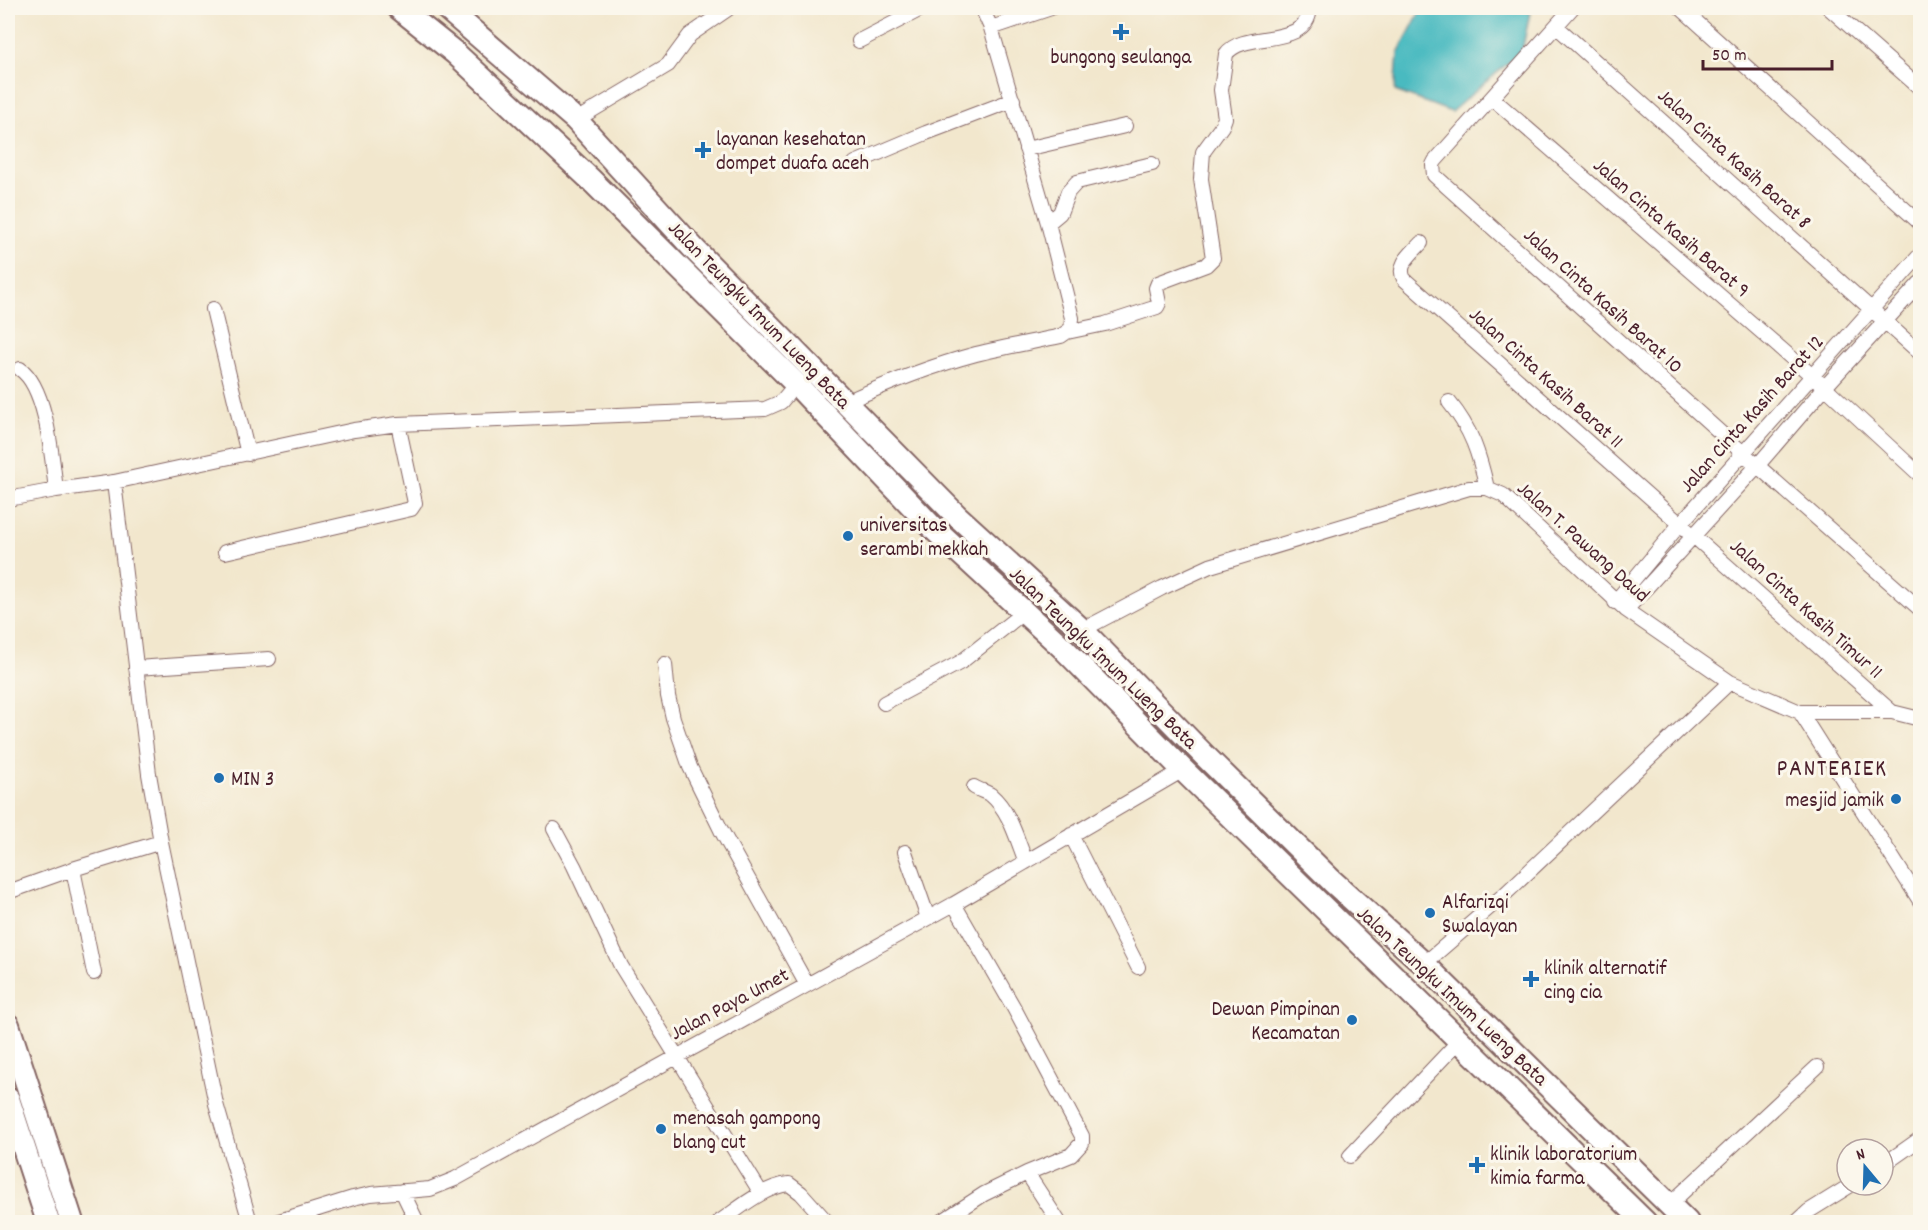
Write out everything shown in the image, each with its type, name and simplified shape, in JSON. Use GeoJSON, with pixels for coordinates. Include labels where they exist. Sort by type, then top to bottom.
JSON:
{"type":"FeatureCollection","features":[{"type":"Feature","properties":{"kind":"highway","name":"Jalan Teungku Imum Lueng Bata"},"geometry":{"type":"LineString","coordinates":[[385,8],[436,37]]}},
{"type":"Feature","properties":{"kind":"highway","name":"Jalan Teungku Imum Lueng Bata"},"geometry":{"type":"LineString","coordinates":[[399,8],[436,37],[590,179],[796,384],[935,530],[1063,648],[1183,770],[1645,1222]]}},
{"type":"Feature","properties":{"kind":"highway","name":"Jalan Teungku Imum Lueng Bata"},"geometry":{"type":"LineString","coordinates":[[449,8],[576,120],[695,250],[956,515],[1082,630],[1332,881],[1424,964],[1687,1222]]}},
{"type":"Feature","properties":{"kind":"highway"},"geometry":{"type":"LineString","coordinates":[[935,530],[956,515]]}},
{"type":"Feature","properties":{"kind":"highway"},"geometry":{"type":"LineString","coordinates":[[8,1025],[72,1222]]}},
{"type":"Feature","properties":{"kind":"highway"},"geometry":{"type":"LineString","coordinates":[[8,1099],[48,1222]]}},
{"type":"Feature","properties":{"kind":"highway"},"geometry":{"type":"LineString","coordinates":[[33,1174],[55,1167]]}},
{"type":"Feature","properties":{"kind":"street"},"geometry":{"type":"LineString","coordinates":[[859,41],[923,8]]}},
{"type":"Feature","properties":{"kind":"street"},"geometry":{"type":"LineString","coordinates":[[982,8],[991,28],[1048,223],[1071,318],[1072,324],[1067,332]]}},
{"type":"Feature","properties":{"kind":"street"},"geometry":{"type":"LineString","coordinates":[[991,28],[1051,8]]}},
{"type":"Feature","properties":{"kind":"street"},"geometry":{"type":"LineString","coordinates":[[846,402],[928,368],[976,354],[1061,336],[1067,332],[1105,324],[1157,307],[1159,303],[1156,288],[1158,283],[1206,265],[1213,258],[1201,179],[1203,152],[1222,126],[1225,118],[1221,90],[1226,54],[1234,46],[1299,29],[1309,18],[1310,8]]}},
{"type":"Feature","properties":{"kind":"street"},"geometry":{"type":"LineString","coordinates":[[1492,98],[1572,8]]}},
{"type":"Feature","properties":{"kind":"street"},"geometry":{"type":"LineString","coordinates":[[1681,8],[1920,223]]}},
{"type":"Feature","properties":{"kind":"street"},"geometry":{"type":"LineString","coordinates":[[1829,8],[1920,88]]}},
{"type":"Feature","properties":{"kind":"street"},"geometry":{"type":"LineString","coordinates":[[576,120],[668,65],[690,35],[728,9]]}},
{"type":"Feature","properties":{"kind":"street","name":"Jalan Cinta Kasih Barat 8"},"geometry":{"type":"LineString","coordinates":[[1556,26],[1920,353]]}},
{"type":"Feature","properties":{"kind":"street","name":"Jalan Cinta Kasih Barat 10"},"geometry":{"type":"LineString","coordinates":[[1492,98],[1435,161],[1434,175],[1920,609]]}},
{"type":"Feature","properties":{"kind":"street","name":"Jalan Cinta Kasih Barat 9"},"geometry":{"type":"LineString","coordinates":[[1492,98],[1825,387],[1920,475]]}},
{"type":"Feature","properties":{"kind":"street"},"geometry":{"type":"LineString","coordinates":[[855,163],[1013,100]]}},
{"type":"Feature","properties":{"kind":"street"},"geometry":{"type":"LineString","coordinates":[[1026,149],[1125,126]]}},
{"type":"Feature","properties":{"kind":"street"},"geometry":{"type":"LineString","coordinates":[[1048,223],[1060,213],[1068,192],[1077,182],[1152,164]]}},
{"type":"Feature","properties":{"kind":"street","name":"Jalan Cinta Kasih Barat 11"},"geometry":{"type":"LineString","coordinates":[[1421,243],[1401,266],[1404,279],[1695,536]]}},
{"type":"Feature","properties":{"kind":"street","name":"Jalan Cinta Kasih Barat 12"},"geometry":{"type":"LineString","coordinates":[[1621,606],[1680,524],[1920,255]]}},
{"type":"Feature","properties":{"kind":"street"},"geometry":{"type":"LineString","coordinates":[[1621,606],[1695,536],[1825,387],[1920,283]]}},
{"type":"Feature","properties":{"kind":"street"},"geometry":{"type":"LineString","coordinates":[[213,309],[248,454]]}},
{"type":"Feature","properties":{"kind":"street"},"geometry":{"type":"LineString","coordinates":[[20,369],[33,382],[46,422],[56,490]]}},
{"type":"Feature","properties":{"kind":"street"},"geometry":{"type":"LineString","coordinates":[[8,499],[114,482],[354,430],[398,424],[765,409],[781,402],[796,384]]}},
{"type":"Feature","properties":{"kind":"street"},"geometry":{"type":"LineString","coordinates":[[1449,402],[1462,418],[1476,444],[1487,488]]}},
{"type":"Feature","properties":{"kind":"street"},"geometry":{"type":"LineString","coordinates":[[225,552],[411,509],[415,502],[398,424]]}},
{"type":"Feature","properties":{"kind":"street"},"geometry":{"type":"LineString","coordinates":[[114,482],[149,774],[161,842],[216,1104],[250,1222]]}},
{"type":"Feature","properties":{"kind":"street","name":"Jalan T. Pawang Daud"},"geometry":{"type":"LineString","coordinates":[[1082,630],[1210,566],[1469,488],[1487,488],[1503,495],[1621,606],[1730,682],[1800,712]]}},
{"type":"Feature","properties":{"kind":"street","name":"Jalan Cinta Kasih Timur 11"},"geometry":{"type":"LineString","coordinates":[[1695,536],[1892,712]]}},
{"type":"Feature","properties":{"kind":"street"},"geometry":{"type":"LineString","coordinates":[[884,703],[961,662],[1024,612]]}},
{"type":"Feature","properties":{"kind":"street"},"geometry":{"type":"LineString","coordinates":[[136,668],[268,658]]}},
{"type":"Feature","properties":{"kind":"street"},"geometry":{"type":"LineString","coordinates":[[665,664],[673,718],[690,767],[721,830],[807,985]]}},
{"type":"Feature","properties":{"kind":"street"},"geometry":{"type":"LineString","coordinates":[[1424,964],[1505,894],[1730,682]]}},
{"type":"Feature","properties":{"kind":"street"},"geometry":{"type":"LineString","coordinates":[[1800,712],[1892,712],[1920,719]]}},
{"type":"Feature","properties":{"kind":"street"},"geometry":{"type":"LineString","coordinates":[[1800,712],[1919,896]]}},
{"type":"Feature","properties":{"kind":"street","name":"Jalan Paya Umet"},"geometry":{"type":"LineString","coordinates":[[276,1222],[353,1198],[430,1189],[455,1179],[954,904],[1183,770]]}},
{"type":"Feature","properties":{"kind":"street"},"geometry":{"type":"LineString","coordinates":[[974,788],[990,794],[1000,806],[1026,862]]}},
{"type":"Feature","properties":{"kind":"street"},"geometry":{"type":"LineString","coordinates":[[554,829],[621,966],[761,1193]]}},
{"type":"Feature","properties":{"kind":"street"},"geometry":{"type":"LineString","coordinates":[[1071,835],[1138,967]]}},
{"type":"Feature","properties":{"kind":"street"},"geometry":{"type":"LineString","coordinates":[[8,892],[161,842]]}},
{"type":"Feature","properties":{"kind":"street"},"geometry":{"type":"LineString","coordinates":[[905,852],[928,918]]}},
{"type":"Feature","properties":{"kind":"street"},"geometry":{"type":"LineString","coordinates":[[73,869],[94,974]]}},
{"type":"Feature","properties":{"kind":"street"},"geometry":{"type":"LineString","coordinates":[[941,1222],[984,1194],[1071,1155],[1082,1143],[1082,1136],[1019,1018],[954,904]]}},
{"type":"Feature","properties":{"kind":"street"},"geometry":{"type":"LineString","coordinates":[[1350,1156],[1460,1040]]}},
{"type":"Feature","properties":{"kind":"street"},"geometry":{"type":"LineString","coordinates":[[1669,1205],[1817,1067]]}},
{"type":"Feature","properties":{"kind":"street"},"geometry":{"type":"LineString","coordinates":[[1895,1157],[1920,1139]]}},
{"type":"Feature","properties":{"kind":"street"},"geometry":{"type":"LineString","coordinates":[[1027,1173],[1059,1222]]}},
{"type":"Feature","properties":{"kind":"street"},"geometry":{"type":"LineString","coordinates":[[719,1222],[761,1193],[789,1184],[801,1193],[827,1222]]}},
{"type":"Feature","properties":{"kind":"street"},"geometry":{"type":"LineString","coordinates":[[402,1191],[417,1222]]}},
{"type":"Feature","properties":{"kind":"street"},"geometry":{"type":"LineString","coordinates":[[1797,1222],[1809,1211],[1835,1195]]}},
{"type":"Feature","properties":{"kind":"water"},"geometry":{"type":"Polygon","coordinates":[[[1422,8],[1531,8],[1522,51],[1451,112],[1395,91],[1398,53],[1422,8]]]}},
{"type":"Feature","properties":{"kind":"place","name":"bungong seulanga"},"geometry":{"type":"Point","coordinates":[1121,32]}},
{"type":"Feature","properties":{"kind":"place","name":"layanan kesehatan dompet duafa aceh"},"geometry":{"type":"Point","coordinates":[703,150]}},
{"type":"Feature","properties":{"kind":"place","name":"universitas serambi mekkah"},"geometry":{"type":"Point","coordinates":[848,536]}},
{"type":"Feature","properties":{"kind":"place","name":"MIN 3"},"geometry":{"type":"Point","coordinates":[219,778]}},
{"type":"Feature","properties":{"kind":"place","name":"mesjid jamik"},"geometry":{"type":"Point","coordinates":[1896,799]}},
{"type":"Feature","properties":{"kind":"place","name":"Alfarizqi Swalayan"},"geometry":{"type":"Point","coordinates":[1430,913]}},
{"type":"Feature","properties":{"kind":"place","name":"klinik alternatif cing cia"},"geometry":{"type":"Point","coordinates":[1531,979]}},
{"type":"Feature","properties":{"kind":"place","name":"Dewan Pimpinan Kecamatan"},"geometry":{"type":"Point","coordinates":[1352,1020]}},
{"type":"Feature","properties":{"kind":"place","name":"menasah gampong blang cut"},"geometry":{"type":"Point","coordinates":[661,1129]}},
{"type":"Feature","properties":{"kind":"place","name":"klinik laboratorium kimia farma"},"geometry":{"type":"Point","coordinates":[1477,1165]}},
{"type":"Feature","properties":{"kind":"district","name":"PANTERIEK"},"geometry":{"type":"Point","coordinates":[1832,767]}}]}
